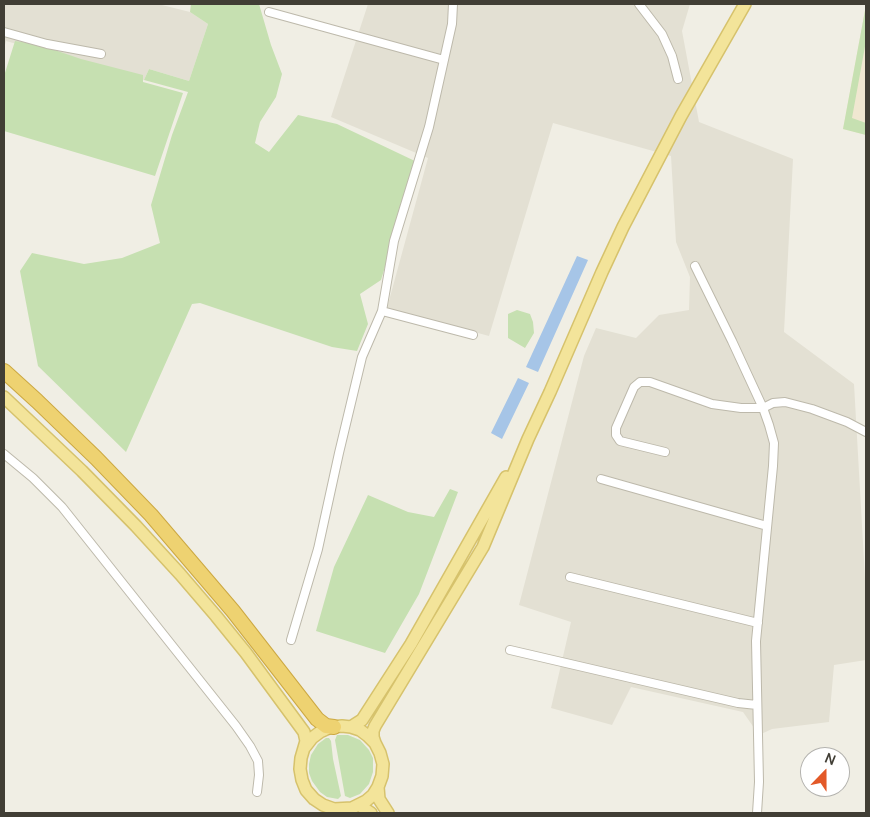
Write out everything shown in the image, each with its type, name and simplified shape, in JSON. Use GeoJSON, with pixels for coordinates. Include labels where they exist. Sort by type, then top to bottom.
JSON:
{"type":"FeatureCollection","features":[{"type":"Feature","properties":{"kind":"highway"},"geometry":{"type":"LineString","coordinates":[[4,371],[96,458],[151,515],[234,611],[317,719],[326,726],[334,727]]}},
{"type":"Feature","properties":{"kind":"main road"},"geometry":{"type":"LineString","coordinates":[[4,397],[136,526],[198,595],[246,653],[301,726],[306,736],[301,758],[300,775],[306,790],[314,799],[334,809],[345,809],[359,805],[373,795],[382,776],[383,764],[373,737],[378,720],[483,548],[528,439],[623,227],[681,116],[745,4]]}},
{"type":"Feature","properties":{"kind":"main road"},"geometry":{"type":"LineString","coordinates":[[351,727],[362,720],[410,644],[528,439]]}},
{"type":"Feature","properties":{"kind":"main road"},"geometry":{"type":"LineString","coordinates":[[305,747],[320,732],[334,727],[351,727],[360,730],[375,743]]}},
{"type":"Feature","properties":{"kind":"main road"},"geometry":{"type":"LineString","coordinates":[[378,787],[379,799],[388,813]]}},
{"type":"Feature","properties":{"kind":"main road"},"geometry":{"type":"LineString","coordinates":[[359,805],[371,813]]}},
{"type":"Feature","properties":{"kind":"street"},"geometry":{"type":"LineString","coordinates":[[291,640],[318,549],[362,357],[382,311],[394,240],[429,127],[452,24],[453,4]]}},
{"type":"Feature","properties":{"kind":"street"},"geometry":{"type":"LineString","coordinates":[[639,4],[662,34],[672,56],[678,80]]}},
{"type":"Feature","properties":{"kind":"street"},"geometry":{"type":"LineString","coordinates":[[269,12],[444,60]]}},
{"type":"Feature","properties":{"kind":"street"},"geometry":{"type":"LineString","coordinates":[[4,32],[47,44],[101,54]]}},
{"type":"Feature","properties":{"kind":"street"},"geometry":{"type":"LineString","coordinates":[[695,266],[763,408],[774,444],[756,641],[759,782],[757,813]]}},
{"type":"Feature","properties":{"kind":"street"},"geometry":{"type":"LineString","coordinates":[[382,311],[474,335]]}},
{"type":"Feature","properties":{"kind":"street"},"geometry":{"type":"LineString","coordinates":[[665,452],[620,440],[616,435],[616,428],[634,387],[640,382],[650,382],[712,404],[742,408],[763,408],[773,403],[785,402],[812,409],[847,422],[866,432]]}},
{"type":"Feature","properties":{"kind":"street"},"geometry":{"type":"LineString","coordinates":[[4,454],[33,478],[62,507],[236,726],[258,761],[257,792]]}},
{"type":"Feature","properties":{"kind":"street"},"geometry":{"type":"LineString","coordinates":[[601,479],[767,526]]}},
{"type":"Feature","properties":{"kind":"street"},"geometry":{"type":"LineString","coordinates":[[570,577],[758,623]]}},
{"type":"Feature","properties":{"kind":"street"},"geometry":{"type":"LineString","coordinates":[[510,650],[738,703],[757,704]]}},
{"type":"Feature","properties":{"kind":"shaded area"},"geometry":{"type":"Polygon","coordinates":[[[4,4],[158,4],[190,12],[208,24],[189,81],[149,69],[144,80],[6,41],[4,49],[4,4]]]}},
{"type":"Feature","properties":{"kind":"shaded area"},"geometry":{"type":"Polygon","coordinates":[[[368,4],[690,4],[682,31],[699,122],[793,159],[784,332],[854,384],[866,596],[866,660],[834,665],[829,722],[772,729],[759,735],[743,712],[631,687],[612,725],[551,708],[571,622],[519,605],[584,356],[596,328],[636,338],[659,315],[689,310],[690,277],[676,242],[671,156],[553,123],[489,336],[387,308],[428,158],[331,117],[368,4]]]}},
{"type":"Feature","properties":{"kind":"shaded area"},"geometry":{"type":"Polygon","coordinates":[[[866,5],[866,135],[843,129],[866,5]]]}},
{"type":"Feature","properties":{"kind":"green space"},"geometry":{"type":"Polygon","coordinates":[[[191,4],[259,4],[282,74],[276,97],[260,122],[255,143],[269,152],[298,115],[337,124],[417,162],[381,280],[360,294],[368,324],[357,351],[332,347],[200,303],[192,304],[126,452],[38,366],[20,271],[32,253],[84,264],[122,258],[160,243],[151,205],[172,135],[188,92],[144,80],[149,69],[189,81],[208,24],[190,12],[191,4]]]}},
{"type":"Feature","properties":{"kind":"green space"},"geometry":{"type":"Polygon","coordinates":[[[866,5],[866,41],[852,118],[866,123],[866,135],[843,129],[866,5]]]}},
{"type":"Feature","properties":{"kind":"green space"},"geometry":{"type":"Polygon","coordinates":[[[15,41],[37,44],[81,59],[143,75],[143,82],[183,93],[155,176],[4,131],[4,76],[15,41]]]}},
{"type":"Feature","properties":{"kind":"green space"},"geometry":{"type":"Polygon","coordinates":[[[517,310],[530,314],[533,322],[534,333],[525,348],[508,338],[508,314],[517,310]]]}},
{"type":"Feature","properties":{"kind":"green space"},"geometry":{"type":"Polygon","coordinates":[[[450,489],[458,492],[419,594],[385,653],[316,631],[334,567],[368,495],[408,512],[434,517],[450,489]]]}},
{"type":"Feature","properties":{"kind":"green space"},"geometry":{"type":"Polygon","coordinates":[[[337,735],[348,735],[360,740],[373,758],[373,772],[369,784],[360,794],[350,798],[345,796],[335,740],[337,735]]]}},
{"type":"Feature","properties":{"kind":"green space"},"geometry":{"type":"Polygon","coordinates":[[[329,738],[331,741],[341,796],[338,799],[327,797],[320,792],[309,773],[311,755],[318,744],[329,738]]]}},
{"type":"Feature","properties":{"kind":"water"},"geometry":{"type":"Polygon","coordinates":[[[577,256],[588,260],[538,372],[526,367],[577,256]]]}},
{"type":"Feature","properties":{"kind":"water"},"geometry":{"type":"Polygon","coordinates":[[[518,378],[529,383],[502,439],[491,433],[518,378]]]}}]}
